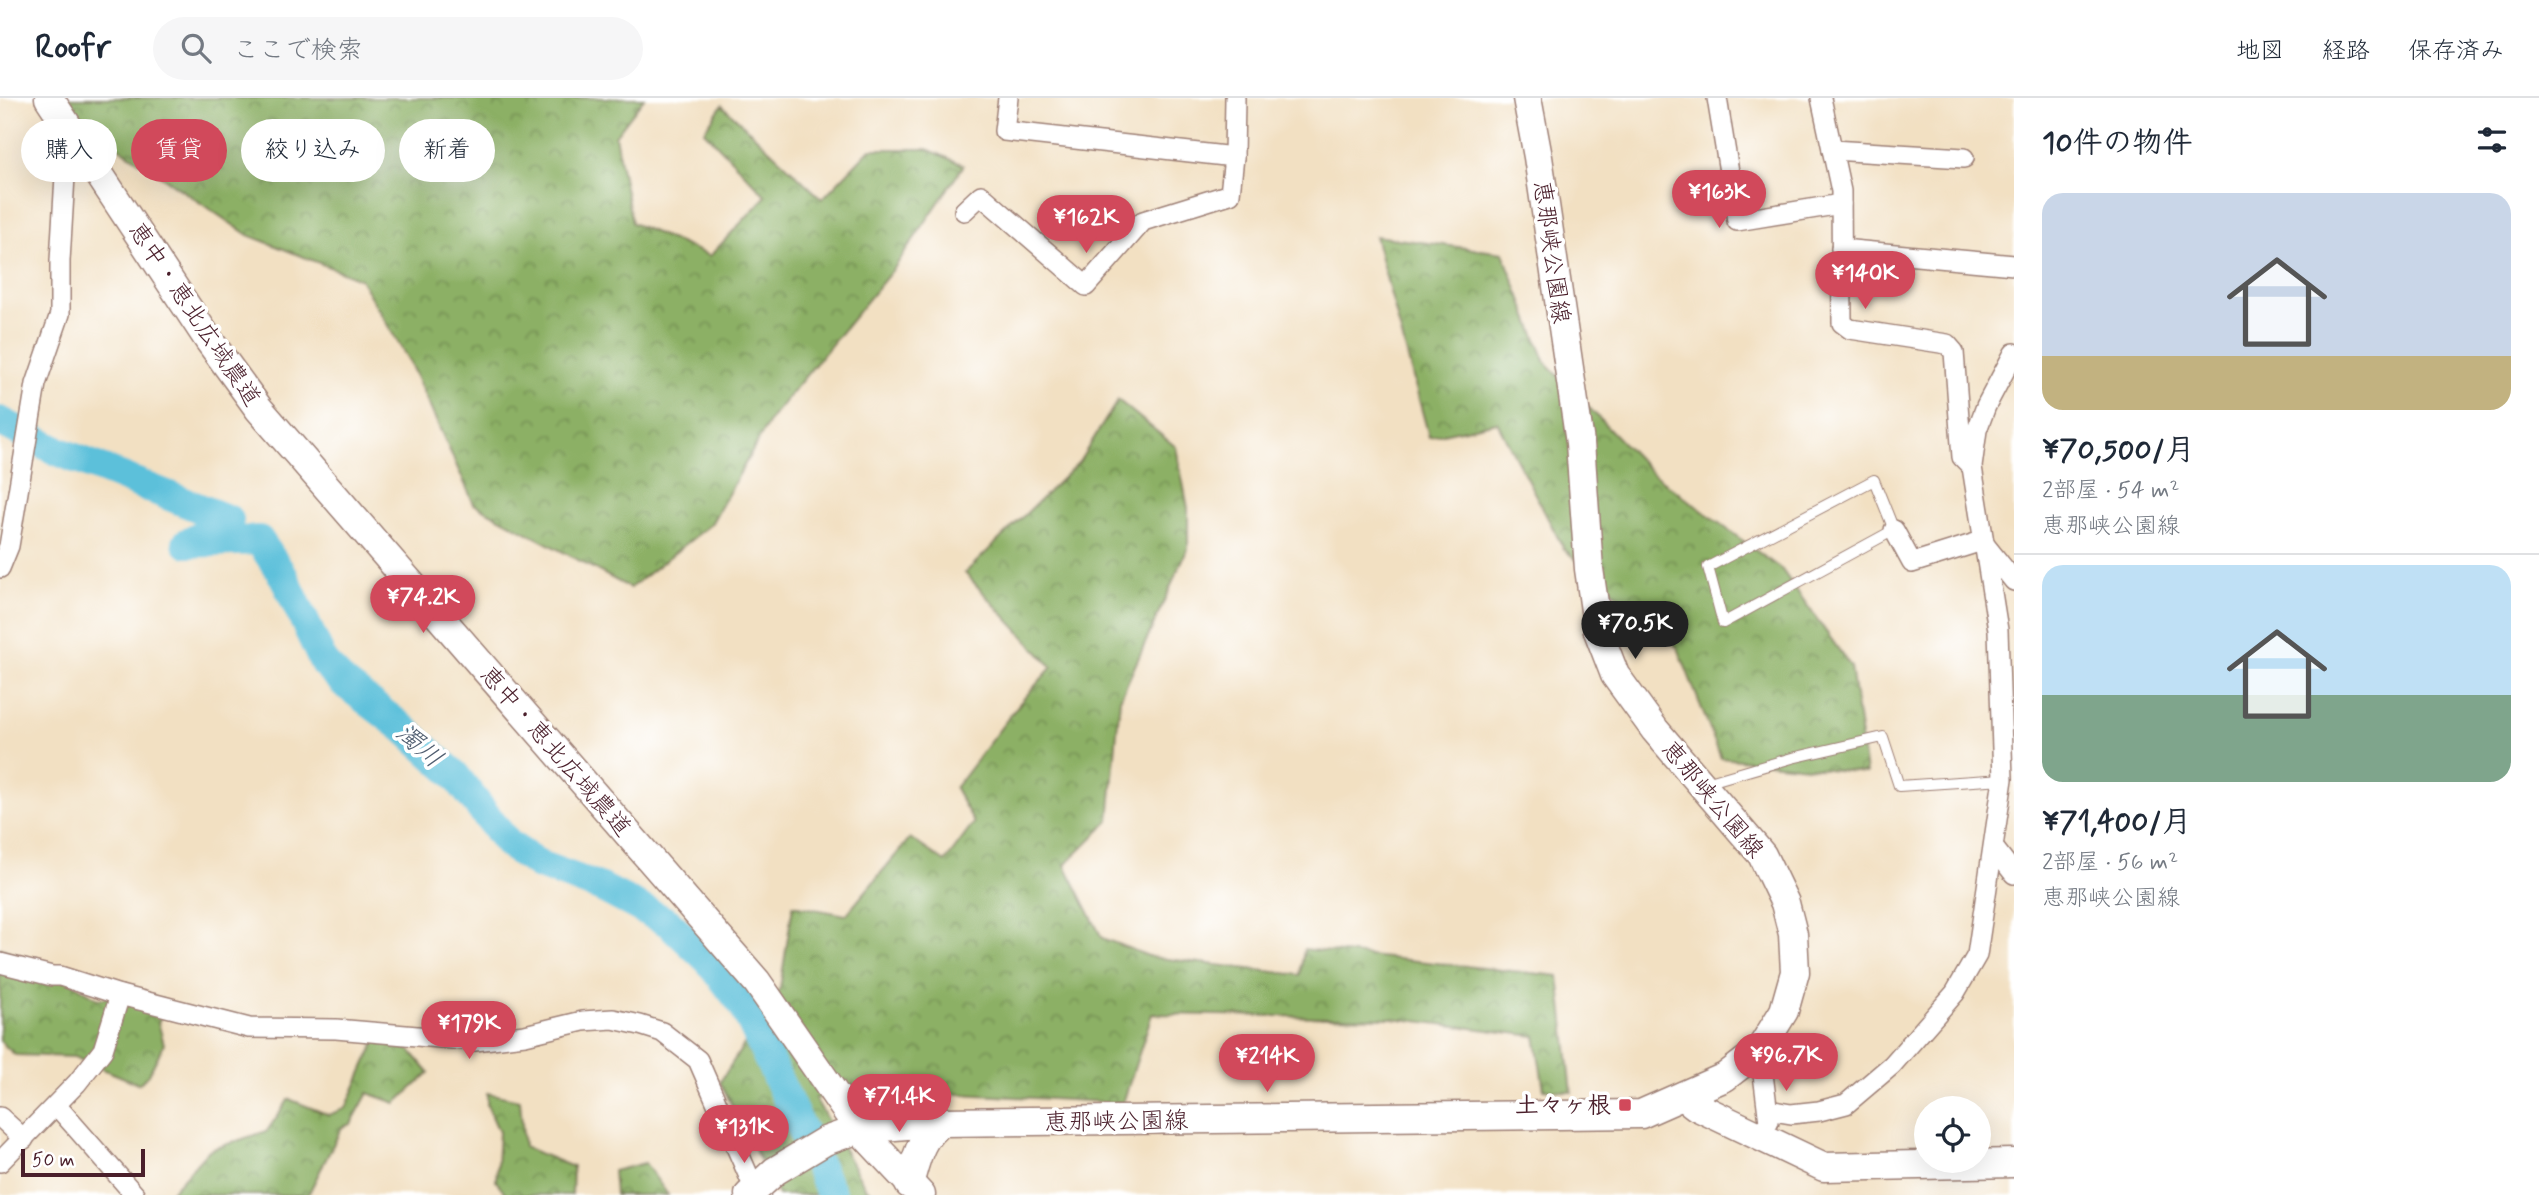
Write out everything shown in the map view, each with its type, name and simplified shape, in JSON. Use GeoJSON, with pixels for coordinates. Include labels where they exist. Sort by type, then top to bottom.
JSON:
{"type":"FeatureCollection","features":[{"type":"Feature","properties":{"kind":"main road","name":"恵中・恵北広域農道"},"geometry":{"type":"LineString","coordinates":[[49,98],[64,119]]}},
{"type":"Feature","properties":{"kind":"main road","name":"恵那峡公園線"},"geometry":{"type":"LineString","coordinates":[[760,1185],[825,1141],[859,1129],[942,1122],[1641,1114],[1725,1077],[1760,1050],[1784,1011],[1795,972],[1785,903],[1762,855],[1655,730],[1615,675],[1598,631],[1589,569],[1580,443],[1527,98]]}},
{"type":"Feature","properties":{"kind":"main road","name":"恵中・恵北広域農道"},"geometry":{"type":"LineString","coordinates":[[105,182],[208,339],[259,409],[757,982],[859,1129],[915,1190]]}},
{"type":"Feature","properties":{"kind":"main road"},"geometry":{"type":"LineString","coordinates":[[1683,1096],[1696,1106],[1824,1167],[2014,1163]]}},
{"type":"Feature","properties":{"kind":"main road"},"geometry":{"type":"LineString","coordinates":[[915,1190],[920,1146],[931,1129],[942,1122]]}},
{"type":"Feature","properties":{"kind":"street"},"geometry":{"type":"LineString","coordinates":[[1009,98],[1004,131],[1234,157]]}},
{"type":"Feature","properties":{"kind":"street"},"geometry":{"type":"LineString","coordinates":[[964,211],[981,195],[1086,286],[1143,221],[1230,194],[1235,98]]}},
{"type":"Feature","properties":{"kind":"street"},"geometry":{"type":"LineString","coordinates":[[1717,98],[1737,220],[1841,204]]}},
{"type":"Feature","properties":{"kind":"street"},"geometry":{"type":"LineString","coordinates":[[1821,98],[1841,191],[1841,318],[1846,327],[1947,344],[1954,352],[1962,457],[1972,467]]}},
{"type":"Feature","properties":{"kind":"street"},"geometry":{"type":"LineString","coordinates":[[1832,150],[1964,158]]}},
{"type":"Feature","properties":{"kind":"street"},"geometry":{"type":"LineString","coordinates":[[0,568],[9,546],[36,384],[60,314],[65,182]]}},
{"type":"Feature","properties":{"kind":"street"},"geometry":{"type":"LineString","coordinates":[[1841,249],[2014,265]]}},
{"type":"Feature","properties":{"kind":"street"},"geometry":{"type":"LineString","coordinates":[[1768,1110],[1791,1114],[1846,1104],[1892,1065],[1955,993],[1977,955],[2003,779],[1998,630],[1972,467],[1977,430],[1986,406],[2014,353]]}},
{"type":"Feature","properties":{"kind":"street"},"geometry":{"type":"LineString","coordinates":[[1894,530],[1912,563],[1982,541]]}},
{"type":"Feature","properties":{"kind":"street"},"geometry":{"type":"LineString","coordinates":[[1982,541],[2014,581]]}},
{"type":"Feature","properties":{"kind":"street"},"geometry":{"type":"LineString","coordinates":[[1994,848],[2014,874]]}},
{"type":"Feature","properties":{"kind":"street"},"geometry":{"type":"LineString","coordinates":[[0,963],[60,976],[120,995],[249,1027],[335,1029],[475,1041],[525,1035],[583,1021],[612,1019],[640,1025],[662,1032],[698,1060],[760,1185]]}},
{"type":"Feature","properties":{"kind":"street"},"geometry":{"type":"LineString","coordinates":[[0,1162],[77,1083],[103,1050],[120,995]]}},
{"type":"Feature","properties":{"kind":"street"},"geometry":{"type":"LineString","coordinates":[[1760,1050],[1771,1141]]}},
{"type":"Feature","properties":{"kind":"street"},"geometry":{"type":"LineString","coordinates":[[56,1105],[135,1195]]}},
{"type":"Feature","properties":{"kind":"street"},"geometry":{"type":"LineString","coordinates":[[0,1117],[24,1139]]}},
{"type":"Feature","properties":{"kind":"lane"},"geometry":{"type":"LineString","coordinates":[[1874,480],[1894,530],[1723,623],[1708,567],[1874,480]]}},
{"type":"Feature","properties":{"kind":"lane"},"geometry":{"type":"LineString","coordinates":[[1700,784],[1792,758],[1883,737],[1899,786],[2003,779]]}},
{"type":"Feature","properties":{"kind":"green space"},"geometry":{"type":"Polygon","coordinates":[[[62,98],[644,98],[615,136],[632,223],[710,256],[766,196],[704,131],[722,105],[822,199],[870,149],[927,149],[964,165],[895,267],[771,418],[711,524],[630,588],[474,504],[409,361],[360,279],[248,235],[170,182],[227,182],[227,119],[131,119],[131,156],[117,146],[117,119],[78,119],[62,98]]]}},
{"type":"Feature","properties":{"kind":"green space"},"geometry":{"type":"Polygon","coordinates":[[[1375,236],[1503,253],[1546,363],[1652,473],[1782,570],[1851,667],[1866,773],[1721,758],[1678,648],[1564,549],[1497,422],[1429,437],[1375,236]]]}},
{"type":"Feature","properties":{"kind":"green space"},"geometry":{"type":"Polygon","coordinates":[[[1118,400],[1176,447],[1188,508],[1188,548],[1120,699],[1109,821],[1065,865],[1102,938],[1151,957],[1300,975],[1304,949],[1559,976],[1572,1092],[1544,1089],[1535,1036],[1392,1018],[1152,1014],[1123,1103],[940,1093],[815,1098],[865,1187],[875,1195],[778,1195],[720,1082],[780,988],[793,905],[846,915],[910,838],[945,862],[974,823],[955,788],[1019,704],[1052,667],[965,573],[1079,462],[1118,400]]]}},
{"type":"Feature","properties":{"kind":"green space"},"geometry":{"type":"Polygon","coordinates":[[[0,948],[47,967],[98,999],[141,992],[170,1003],[158,1022],[164,1044],[149,1074],[139,1084],[74,1057],[15,1055],[0,1041],[0,948]]]}},
{"type":"Feature","properties":{"kind":"green space"},"geometry":{"type":"Polygon","coordinates":[[[376,1040],[409,1049],[429,1073],[396,1103],[368,1093],[351,1124],[342,1127],[308,1195],[168,1195],[209,1150],[267,1131],[289,1099],[329,1115],[346,1108],[376,1040]]]}},
{"type":"Feature","properties":{"kind":"green space"},"geometry":{"type":"Polygon","coordinates":[[[487,1093],[520,1100],[524,1147],[573,1167],[572,1195],[507,1195],[496,1181],[499,1132],[487,1105],[487,1093]]]}},
{"type":"Feature","properties":{"kind":"green space"},"geometry":{"type":"Polygon","coordinates":[[[645,1163],[668,1195],[615,1195],[613,1171],[645,1163]]]}},
{"type":"Feature","properties":{"kind":"waterway","name":"濁川"},"geometry":{"type":"LineString","coordinates":[[0,421],[55,450],[229,520],[187,543],[259,540],[284,577],[324,663],[344,683],[403,728],[455,775],[508,844],[539,865],[602,888],[669,923],[710,962],[743,1005],[832,1195]]}},
{"type":"Feature","properties":{"kind":"place","name":"土々ヶ根"},"geometry":{"type":"Point","coordinates":[1625,1105]}}]}
